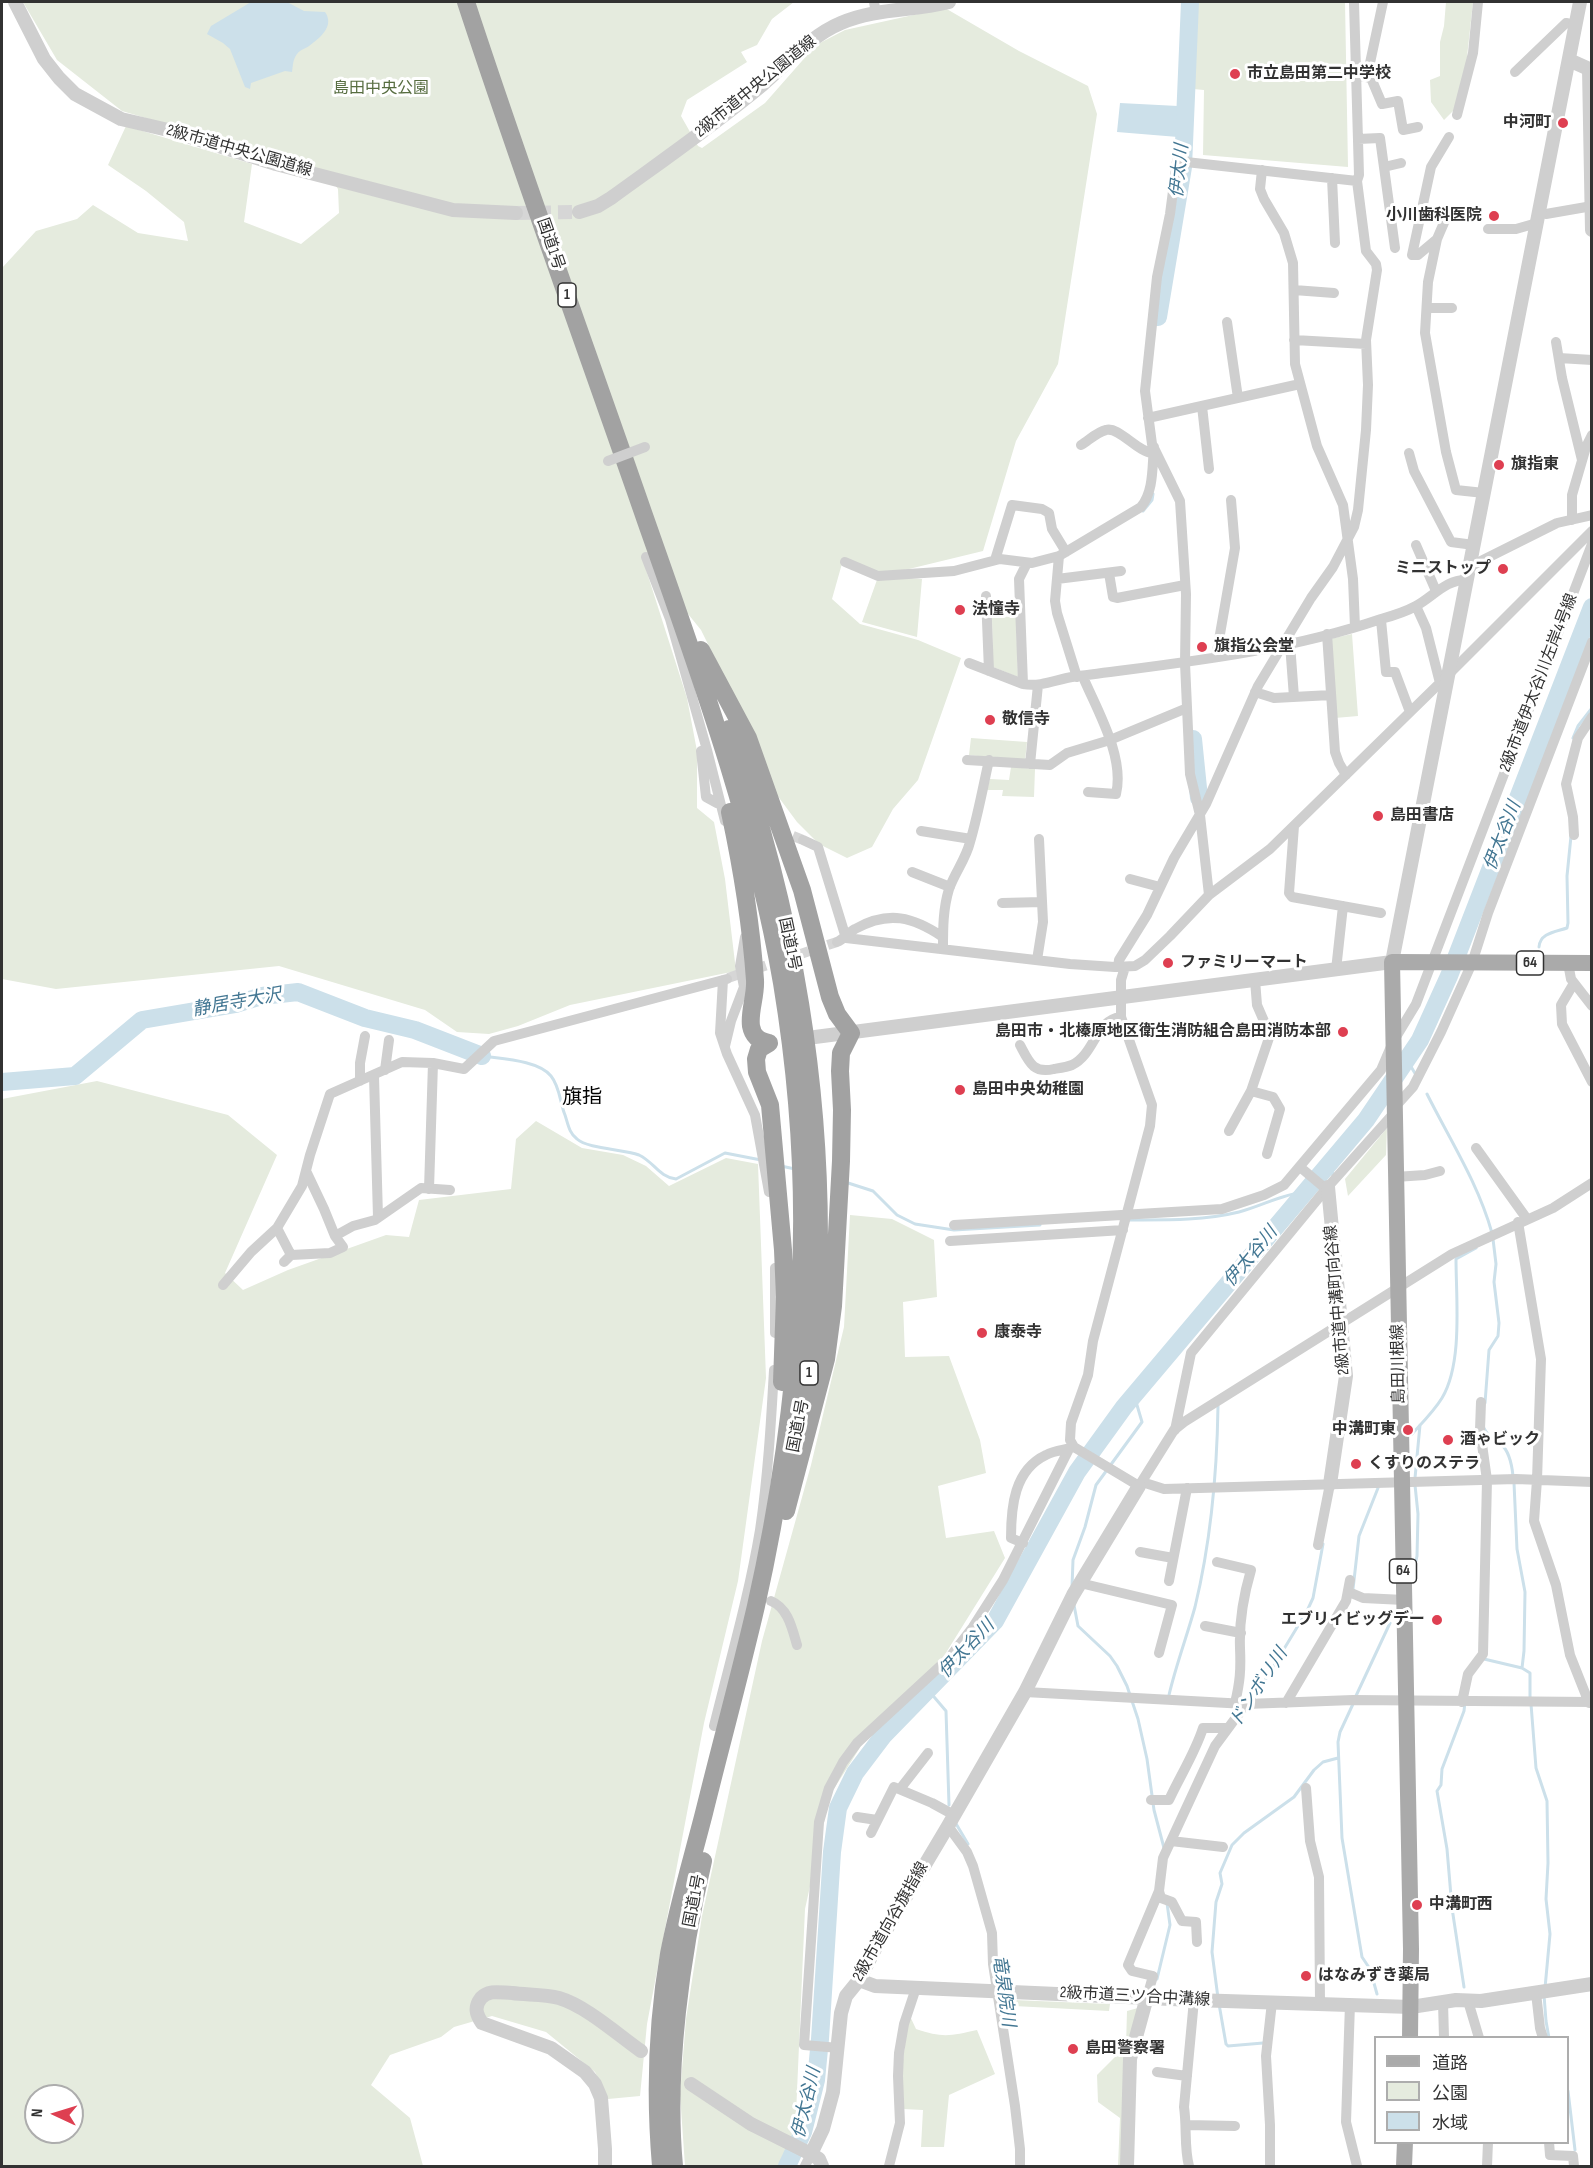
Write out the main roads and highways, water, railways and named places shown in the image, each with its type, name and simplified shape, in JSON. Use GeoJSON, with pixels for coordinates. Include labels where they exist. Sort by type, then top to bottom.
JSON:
{"type":"FeatureCollection","features":[{"type":"Feature","properties":{"kind":"highway","name":"国道1号"},"geometry":{"type":"LineString","coordinates":[[466,2],[670,589],[747,778],[777,887],[796,972],[808,1064],[819,1201],[818,1289],[810,1368],[773,1562],[696,1888],[673,2048],[671,2104],[674,2166]]}},
{"type":"Feature","properties":{"kind":"highway","name":"国道1号"},"geometry":{"type":"LineString","coordinates":[[660,2166],[657,2086],[661,2022],[669,1958],[683,1888],[756,1604],[776,1504],[786,1448],[801,1290],[801,1168],[798,1119],[781,980],[754,858],[697,655]]}},
{"type":"Feature","properties":{"kind":"highway"},"geometry":{"type":"LineString","coordinates":[[697,655],[748,738],[802,890],[830,997],[837,1014],[852,1033],[841,1053],[841,1161],[833,1306],[826,1359],[773,1562]]}},
{"type":"Feature","properties":{"kind":"highway"},"geometry":{"type":"LineString","coordinates":[[697,655],[745,881],[756,993],[751,1027],[759,1041],[775,1042],[759,1049],[756,1059],[757,1072],[770,1105],[783,1250],[784,1342],[776,1504]]}},
{"type":"Feature","properties":{"kind":"main road","name":"島田川根線"},"geometry":{"type":"LineString","coordinates":[[1410,2036],[1404,1600],[1412,1482],[1398,1288],[1392,963],[1592,963]]}},
{"type":"Feature","properties":{"kind":"main road"},"geometry":{"type":"LineString","coordinates":[[1404,2166],[1406,2144]]}},
{"type":"Feature","properties":{"kind":"water"},"geometry":{"type":"Polygon","coordinates":[[[251,2],[287,2],[304,11],[325,12],[328,22],[322,35],[297,54],[292,72],[285,71],[251,83],[250,89],[245,87],[230,49],[207,34],[211,26],[251,2]]]}},
{"type":"Feature","properties":{"kind":"water"},"geometry":{"type":"Polygon","coordinates":[[[1120,103],[1178,106],[1178,137],[1117,132],[1120,103]]]}},
{"type":"Feature","properties":{"kind":"waterway","name":"伊太川"},"geometry":{"type":"LineString","coordinates":[[1158,317],[1183,167],[1190,2]]}},
{"type":"Feature","properties":{"kind":"waterway"},"geometry":{"type":"LineString","coordinates":[[1143,511],[1152,500],[1153,494]]}},
{"type":"Feature","properties":{"kind":"waterway","name":"伊太谷川"},"geometry":{"type":"LineString","coordinates":[[787,2166],[803,2132],[816,2080],[832,1852],[838,1808],[855,1773],[883,1736],[995,1621],[1077,1472],[1124,1407],[1366,1120],[1420,1040],[1449,976],[1592,607]]}},
{"type":"Feature","properties":{"kind":"waterway","name":"伊太谷川"},"geometry":{"type":"LineString","coordinates":[[1585,624],[1592,628]]}},
{"type":"Feature","properties":{"kind":"waterway"},"geometry":{"type":"LineString","coordinates":[[1573,738],[1578,726],[1592,708]]}},
{"type":"Feature","properties":{"kind":"waterway"},"geometry":{"type":"LineString","coordinates":[[1193,739],[1199,798]]}},
{"type":"Feature","properties":{"kind":"waterway"},"geometry":{"type":"LineString","coordinates":[[1539,947],[1545,936],[1567,928],[1567,876],[1571,836]]}},
{"type":"Feature","properties":{"kind":"waterway","name":"静居寺大沢"},"geometry":{"type":"LineString","coordinates":[[2,1082],[75,1076],[142,1020],[236,1004],[262,996],[298,992],[365,1018],[415,1030],[482,1056]]}},
{"type":"Feature","properties":{"kind":"waterway"},"geometry":{"type":"LineString","coordinates":[[482,1056],[528,1063],[545,1071],[556,1085],[569,1128],[577,1139],[589,1145],[639,1155],[670,1178],[676,1179],[725,1153],[761,1160]]}},
{"type":"Feature","properties":{"kind":"waterway"},"geometry":{"type":"LineString","coordinates":[[1407,1060],[1416,1075]]}},
{"type":"Feature","properties":{"kind":"waterway"},"geometry":{"type":"LineString","coordinates":[[1427,1094],[1471,1179],[1492,1233]]}},
{"type":"Feature","properties":{"kind":"waterway","name":"ドンボリ川"},"geometry":{"type":"LineString","coordinates":[[1329,1164],[1333,1178]]}},
{"type":"Feature","properties":{"kind":"waterway"},"geometry":{"type":"LineString","coordinates":[[781,1166],[795,1169]]}},
{"type":"Feature","properties":{"kind":"waterway"},"geometry":{"type":"LineString","coordinates":[[845,1182],[873,1191],[897,1215],[915,1224],[954,1230],[1040,1225]]}},
{"type":"Feature","properties":{"kind":"waterway"},"geometry":{"type":"LineString","coordinates":[[1128,1220],[1184,1219],[1225,1215],[1247,1210],[1288,1195],[1305,1192]]}},
{"type":"Feature","properties":{"kind":"waterway"},"geometry":{"type":"LineString","coordinates":[[1485,1403],[1489,1350],[1498,1336],[1499,1323],[1494,1282],[1496,1264],[1493,1239]]}},
{"type":"Feature","properties":{"kind":"waterway"},"geometry":{"type":"LineString","coordinates":[[1412,1434],[1439,1403],[1449,1384],[1456,1349],[1456,1259],[1476,1248]]}},
{"type":"Feature","properties":{"kind":"waterway"},"geometry":{"type":"LineString","coordinates":[[1072,1587],[1073,1560],[1096,1485],[1142,1422],[1134,1395]]}},
{"type":"Feature","properties":{"kind":"waterway"},"geometry":{"type":"LineString","coordinates":[[1169,1695],[1195,1607],[1205,1557],[1215,1482],[1218,1406]]}},
{"type":"Feature","properties":{"kind":"waterway"},"geometry":{"type":"LineString","coordinates":[[1415,1478],[1420,1425]]}},
{"type":"Feature","properties":{"kind":"waterway"},"geometry":{"type":"LineString","coordinates":[[1484,1428],[1504,1447],[1511,1463],[1513,1476]]}},
{"type":"Feature","properties":{"kind":"waterway"},"geometry":{"type":"LineString","coordinates":[[1514,1483],[1517,1549],[1525,1592],[1522,1668],[1530,1673],[1530,1698]]}},
{"type":"Feature","properties":{"kind":"waterway"},"geometry":{"type":"LineString","coordinates":[[1414,1570],[1417,1556],[1418,1514],[1415,1485]]}},
{"type":"Feature","properties":{"kind":"waterway"},"geometry":{"type":"LineString","coordinates":[[1353,1589],[1359,1536],[1378,1488]]}},
{"type":"Feature","properties":{"kind":"waterway","name":"ドンボリ川"},"geometry":{"type":"LineString","coordinates":[[1253,1700],[1313,1598],[1323,1544]]}},
{"type":"Feature","properties":{"kind":"waterway"},"geometry":{"type":"LineString","coordinates":[[1074,1605],[1078,1626],[1110,1656],[1127,1686],[1138,1719],[1147,1759],[1154,1810],[1164,1848]]}},
{"type":"Feature","properties":{"kind":"waterway"},"geometry":{"type":"LineString","coordinates":[[1355,1698],[1390,1623]]}},
{"type":"Feature","properties":{"kind":"waterway"},"geometry":{"type":"LineString","coordinates":[[1484,1659],[1522,1668]]}},
{"type":"Feature","properties":{"kind":"waterway","name":"竜泉院川"},"geometry":{"type":"LineString","coordinates":[[929,1691],[946,1711],[949,1805]]}},
{"type":"Feature","properties":{"kind":"waterway"},"geometry":{"type":"LineString","coordinates":[[1464,1987],[1452,1908],[1447,1849],[1437,1791],[1441,1785],[1442,1769],[1464,1711],[1465,1702]]}},
{"type":"Feature","properties":{"kind":"waterway"},"geometry":{"type":"LineString","coordinates":[[1353,1704],[1340,1732],[1338,1742],[1342,1838],[1362,1957],[1370,1969],[1377,1994]]}},
{"type":"Feature","properties":{"kind":"waterway"},"geometry":{"type":"LineString","coordinates":[[1531,1704],[1536,1768],[1547,1801],[1546,1899],[1550,1934],[1545,1988]]}},
{"type":"Feature","properties":{"kind":"waterway"},"geometry":{"type":"LineString","coordinates":[[1218,1998],[1212,1952],[1216,1902],[1222,1884],[1220,1873],[1232,1845],[1244,1833],[1294,1797],[1314,1770],[1323,1762],[1338,1758]]}},
{"type":"Feature","properties":{"kind":"waterway","name":"竜泉院川"},"geometry":{"type":"LineString","coordinates":[[955,1822],[968,1844]]}},
{"type":"Feature","properties":{"kind":"waterway","name":"ドンボリ川"},"geometry":{"type":"LineString","coordinates":[[1157,1979],[1170,1925],[1167,1903]]}},
{"type":"Feature","properties":{"kind":"waterway"},"geometry":{"type":"LineString","coordinates":[[1544,1995],[1549,2036]]}},
{"type":"Feature","properties":{"kind":"waterway"},"geometry":{"type":"LineString","coordinates":[[1219,2004],[1228,2046],[1263,2043]]}},
{"type":"Feature","properties":{"kind":"waterway"},"geometry":{"type":"LineString","coordinates":[[1569,2099],[1575,2150]]}},
{"type":"Feature","properties":{"kind":"tunnel"},"geometry":{"type":"LineString","coordinates":[[516,213],[579,212]]}},
{"type":"Feature","properties":{"kind":"tunnel"},"geometry":{"type":"LineString","coordinates":[[779,830],[803,840]]}},
{"type":"Feature","properties":{"kind":"tunnel"},"geometry":{"type":"LineString","coordinates":[[728,978],[837,942]]}},
{"type":"Feature","properties":{"kind":"place","name":"市立島田第二中学校"},"geometry":{"type":"Point","coordinates":[1235,74]}},
{"type":"Feature","properties":{"kind":"place","name":"中河町"},"geometry":{"type":"Point","coordinates":[1563,123]}},
{"type":"Feature","properties":{"kind":"place","name":"小川歯科医院"},"geometry":{"type":"Point","coordinates":[1494,216]}},
{"type":"Feature","properties":{"kind":"place","name":"旗指東"},"geometry":{"type":"Point","coordinates":[1499,465]}},
{"type":"Feature","properties":{"kind":"place","name":"ミニストップ"},"geometry":{"type":"Point","coordinates":[1503,569]}},
{"type":"Feature","properties":{"kind":"place","name":"法憧寺"},"geometry":{"type":"Point","coordinates":[960,610]}},
{"type":"Feature","properties":{"kind":"place","name":"旗指公会堂"},"geometry":{"type":"Point","coordinates":[1202,647]}},
{"type":"Feature","properties":{"kind":"place","name":"敬信寺"},"geometry":{"type":"Point","coordinates":[990,720]}},
{"type":"Feature","properties":{"kind":"place","name":"島田書店"},"geometry":{"type":"Point","coordinates":[1378,816]}},
{"type":"Feature","properties":{"kind":"place","name":"ファミリーマート"},"geometry":{"type":"Point","coordinates":[1168,963]}},
{"type":"Feature","properties":{"kind":"place","name":"島田市・北榛原地区衛生消防組合島田消防本部"},"geometry":{"type":"Point","coordinates":[1343,1032]}},
{"type":"Feature","properties":{"kind":"place","name":"島田中央幼稚園"},"geometry":{"type":"Point","coordinates":[960,1090]}},
{"type":"Feature","properties":{"kind":"place","name":"康泰寺"},"geometry":{"type":"Point","coordinates":[982,1333]}},
{"type":"Feature","properties":{"kind":"place","name":"中溝町東"},"geometry":{"type":"Point","coordinates":[1408,1430]}},
{"type":"Feature","properties":{"kind":"place","name":"酒ゃビック"},"geometry":{"type":"Point","coordinates":[1448,1440]}},
{"type":"Feature","properties":{"kind":"place","name":"くすりのステラ"},"geometry":{"type":"Point","coordinates":[1356,1464]}},
{"type":"Feature","properties":{"kind":"place","name":"エブリィビッグデー"},"geometry":{"type":"Point","coordinates":[1437,1620]}},
{"type":"Feature","properties":{"kind":"place","name":"中溝町西"},"geometry":{"type":"Point","coordinates":[1417,1905]}},
{"type":"Feature","properties":{"kind":"place","name":"はなみずき薬局"},"geometry":{"type":"Point","coordinates":[1306,1976]}},
{"type":"Feature","properties":{"kind":"place","name":"島田警察署"},"geometry":{"type":"Point","coordinates":[1073,2049]}},
{"type":"Feature","properties":{"kind":"district","name":"旗指"},"geometry":{"type":"Point","coordinates":[582,1098]}},
{"type":"Feature","properties":{"kind":"park label","name":"島田中央公園"},"geometry":{"type":"Point","coordinates":[381,89]}}]}
